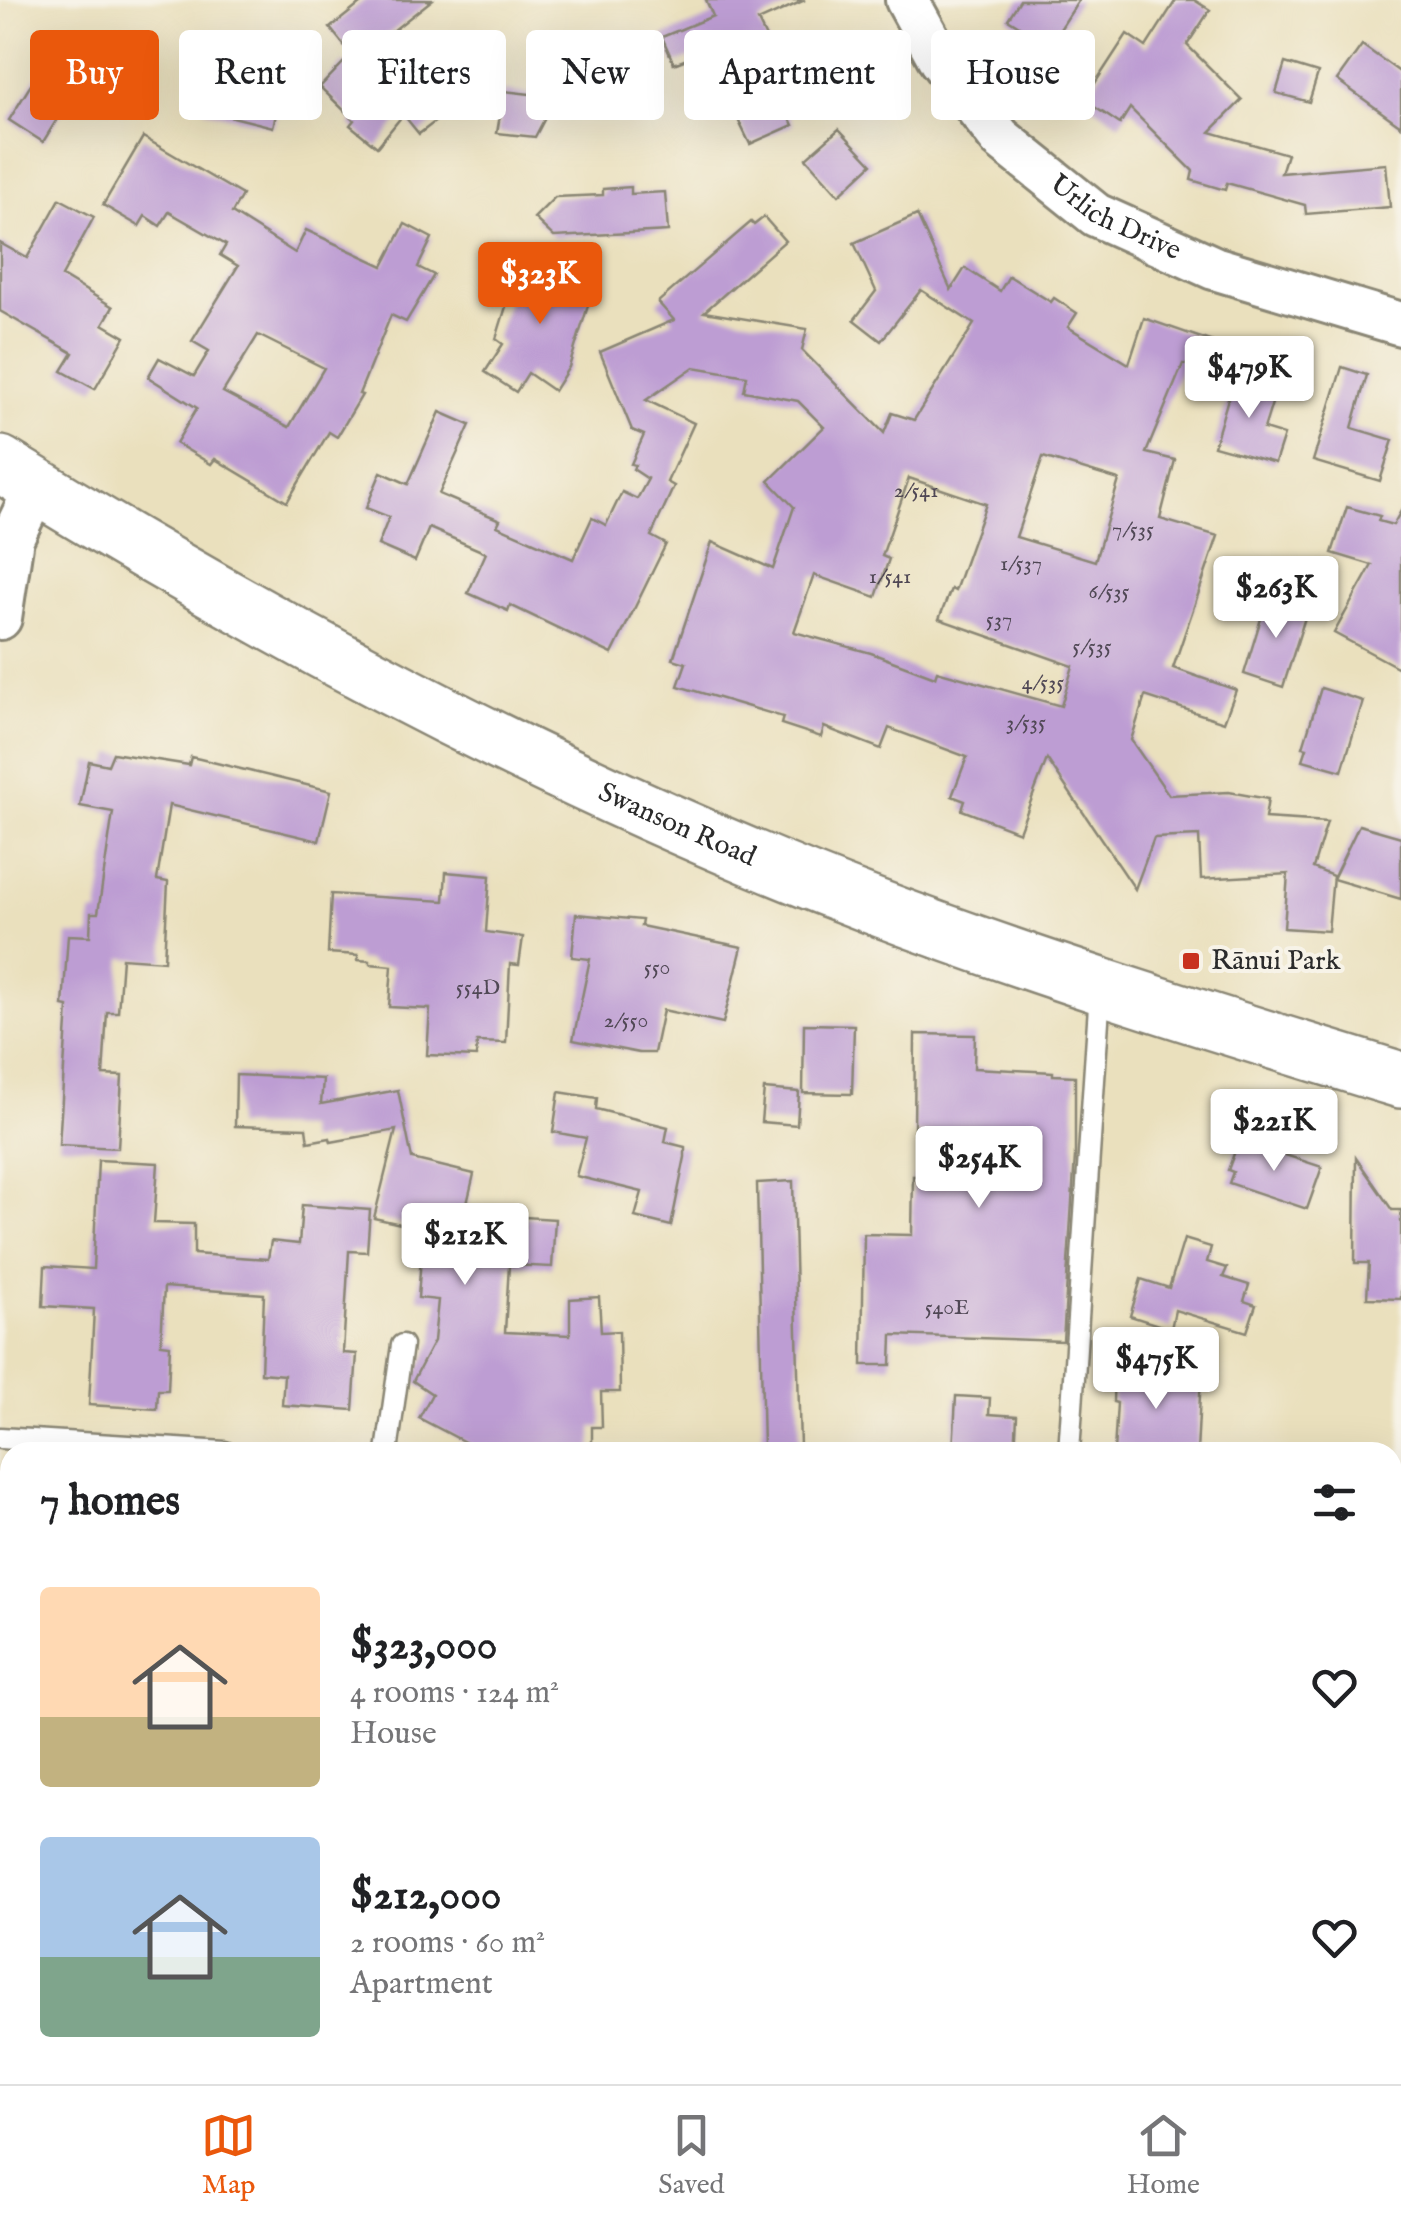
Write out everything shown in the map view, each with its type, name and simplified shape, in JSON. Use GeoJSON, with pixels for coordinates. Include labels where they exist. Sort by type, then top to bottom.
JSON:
{"type":"FeatureCollection","features":[{"type":"Feature","properties":{"kind":"main road","name":"Swanson Road"},"geometry":{"type":"LineString","coordinates":[[18,475],[234,605],[506,746],[701,836],[837,892],[1100,987],[1401,1080]]}},
{"type":"Feature","properties":{"kind":"street","name":"Urlich Drive"},"geometry":{"type":"LineString","coordinates":[[907,0],[940,60],[1000,138],[1096,214],[1214,268],[1401,324]]}},
{"type":"Feature","properties":{"kind":"street"},"geometry":{"type":"LineString","coordinates":[[0,618],[18,475]]}},
{"type":"Feature","properties":{"kind":"lane"},"geometry":{"type":"LineString","coordinates":[[1070,1442],[1100,987]]}},
{"type":"Feature","properties":{"kind":"lane"},"geometry":{"type":"LineString","coordinates":[[388,1442],[402,1345]]}},
{"type":"Feature","properties":{"kind":"lane"},"geometry":{"type":"LineString","coordinates":[[0,1438],[64,1442]]}},
{"type":"Feature","properties":{"kind":"building"},"geometry":{"type":"Polygon","coordinates":[[[365,0],[432,0],[394,30],[342,30],[342,43],[330,28],[365,0]]]}},
{"type":"Feature","properties":{"kind":"building"},"geometry":{"type":"Polygon","coordinates":[[[706,0],[805,0],[758,21],[762,30],[684,30],[684,60],[674,64],[664,36],[713,16],[706,0]]]}},
{"type":"Feature","properties":{"kind":"building"},"geometry":{"type":"Polygon","coordinates":[[[1020,0],[1079,0],[1060,30],[1026,30],[1008,19],[1020,0]]]}},
{"type":"Feature","properties":{"kind":"building"},"geometry":{"type":"Polygon","coordinates":[[[1176,0],[1194,0],[1210,10],[1187,45],[1242,100],[1210,132],[1287,154],[1281,173],[1386,164],[1390,207],[1306,214],[1305,205],[1227,183],[1225,190],[1191,180],[1193,171],[1130,108],[1120,124],[1095,107],[1095,83],[1127,34],[1146,47],[1176,0]]]}},
{"type":"Feature","properties":{"kind":"building"},"geometry":{"type":"Polygon","coordinates":[[[1362,45],[1401,73],[1401,126],[1337,80],[1362,45]]]}},
{"type":"Feature","properties":{"kind":"building"},"geometry":{"type":"Polygon","coordinates":[[[1285,63],[1318,73],[1309,102],[1276,93],[1285,63]]]}},
{"type":"Feature","properties":{"kind":"building"},"geometry":{"type":"Polygon","coordinates":[[[342,64],[342,108],[322,89],[342,64]]]}},
{"type":"Feature","properties":{"kind":"building"},"geometry":{"type":"Polygon","coordinates":[[[30,86],[30,120],[57,120],[43,142],[9,120],[30,86]]]}},
{"type":"Feature","properties":{"kind":"building"},"geometry":{"type":"Polygon","coordinates":[[[506,91],[526,94],[526,120],[544,120],[535,137],[497,133],[499,120],[506,120],[506,91]]]}},
{"type":"Feature","properties":{"kind":"building"},"geometry":{"type":"Polygon","coordinates":[[[245,120],[275,120],[273,127],[245,120]]]}},
{"type":"Feature","properties":{"kind":"building"},"geometry":{"type":"Polygon","coordinates":[[[354,120],[399,120],[377,147],[350,125],[354,120]]]}},
{"type":"Feature","properties":{"kind":"building"},"geometry":{"type":"Polygon","coordinates":[[[408,120],[437,120],[419,134],[408,120]]]}},
{"type":"Feature","properties":{"kind":"building"},"geometry":{"type":"Polygon","coordinates":[[[738,120],[791,120],[793,125],[750,144],[738,120]]]}},
{"type":"Feature","properties":{"kind":"building"},"geometry":{"type":"Polygon","coordinates":[[[839,129],[872,164],[839,195],[806,158],[839,129]]]}},
{"type":"Feature","properties":{"kind":"building"},"geometry":{"type":"Polygon","coordinates":[[[143,137],[242,195],[232,213],[295,253],[306,230],[383,266],[405,224],[432,238],[418,267],[434,275],[406,322],[391,315],[359,394],[362,395],[337,437],[329,432],[287,502],[215,459],[211,464],[176,443],[197,408],[148,377],[159,358],[194,376],[209,351],[192,341],[238,266],[220,255],[226,245],[169,212],[160,226],[145,216],[139,226],[103,205],[143,137]],[[258,335],[223,392],[289,427],[324,368],[258,335]]]}},
{"type":"Feature","properties":{"kind":"building"},"geometry":{"type":"Polygon","coordinates":[[[631,187],[631,194],[665,192],[668,231],[554,237],[534,218],[555,197],[603,195],[603,189],[631,187]]]}},
{"type":"Feature","properties":{"kind":"building"},"geometry":{"type":"Polygon","coordinates":[[[60,199],[94,217],[62,276],[113,307],[103,324],[125,337],[95,389],[62,371],[73,353],[0,311],[0,243],[27,258],[60,199]]]}},
{"type":"Feature","properties":{"kind":"building"},"geometry":{"type":"Polygon","coordinates":[[[917,215],[951,290],[965,268],[1000,291],[1009,276],[1077,313],[1068,327],[1129,364],[1144,318],[1213,342],[1204,370],[1183,364],[1146,453],[1175,460],[1160,519],[1218,536],[1173,668],[1236,690],[1224,722],[1145,696],[1131,740],[1169,795],[1229,792],[1268,799],[1265,818],[1327,822],[1313,868],[1333,876],[1328,931],[1284,928],[1288,874],[1201,879],[1199,836],[1154,838],[1135,889],[1047,759],[1019,832],[962,810],[965,801],[952,796],[967,757],[889,728],[881,749],[824,727],[821,737],[781,724],[783,717],[678,686],[686,663],[673,659],[712,542],[773,569],[794,507],[769,481],[824,427],[798,401],[744,391],[747,376],[694,367],[646,400],[694,423],[667,482],[674,486],[651,536],[666,544],[612,654],[510,605],[508,611],[468,593],[486,553],[429,528],[415,561],[378,545],[389,517],[366,508],[381,472],[408,484],[440,412],[470,425],[439,494],[500,520],[497,526],[573,559],[592,518],[606,525],[622,492],[637,499],[648,479],[631,464],[644,435],[632,430],[600,352],[674,320],[658,302],[751,222],[754,225],[764,217],[785,241],[704,312],[807,329],[802,350],[884,433],[892,413],[914,420],[974,324],[921,290],[881,341],[854,320],[876,291],[854,243],[917,215]],[[1043,457],[1016,537],[1095,561],[1119,480],[1043,457]],[[909,478],[882,556],[889,559],[876,597],[814,575],[794,632],[871,653],[935,677],[937,671],[1061,706],[1073,666],[939,619],[951,589],[955,591],[986,504],[909,478]]]}},
{"type":"Feature","properties":{"kind":"building"},"geometry":{"type":"Polygon","coordinates":[[[520,261],[595,283],[569,367],[554,391],[528,373],[516,392],[485,372],[503,344],[496,339],[520,261]]]}},
{"type":"Feature","properties":{"kind":"building"},"geometry":{"type":"Polygon","coordinates":[[[1342,367],[1367,375],[1352,428],[1393,440],[1380,481],[1313,461],[1342,367]]]}},
{"type":"Feature","properties":{"kind":"building"},"geometry":{"type":"Polygon","coordinates":[[[1235,375],[1277,387],[1264,429],[1284,435],[1275,463],[1214,446],[1235,375]]]}},
{"type":"Feature","properties":{"kind":"building"},"geometry":{"type":"Polygon","coordinates":[[[1347,507],[1380,516],[1378,521],[1393,525],[1401,511],[1401,669],[1334,633],[1372,565],[1332,553],[1347,507]]]}},
{"type":"Feature","properties":{"kind":"building"},"geometry":{"type":"Polygon","coordinates":[[[1268,596],[1308,608],[1283,687],[1244,674],[1268,596]]]}},
{"type":"Feature","properties":{"kind":"building"},"geometry":{"type":"Polygon","coordinates":[[[1321,688],[1363,701],[1342,771],[1303,760],[1307,748],[1303,747],[1321,688]]]}},
{"type":"Feature","properties":{"kind":"building"},"geometry":{"type":"Polygon","coordinates":[[[113,753],[189,765],[191,757],[331,791],[319,841],[169,805],[157,880],[168,882],[164,961],[122,958],[118,1012],[107,1012],[103,1075],[122,1076],[118,1148],[59,1145],[68,1007],[63,1006],[68,935],[90,936],[91,913],[98,913],[113,812],[80,806],[89,761],[108,765],[113,753]]]}},
{"type":"Feature","properties":{"kind":"building"},"geometry":{"type":"Polygon","coordinates":[[[1359,825],[1401,837],[1401,899],[1333,879],[1359,825]]]}},
{"type":"Feature","properties":{"kind":"building"},"geometry":{"type":"Polygon","coordinates":[[[446,872],[490,876],[486,932],[523,937],[519,965],[510,964],[506,1043],[477,1042],[476,1057],[427,1055],[430,1009],[389,1007],[392,966],[370,964],[358,960],[358,955],[328,953],[331,894],[444,901],[446,872]]]}},
{"type":"Feature","properties":{"kind":"building"},"geometry":{"type":"Polygon","coordinates":[[[576,914],[642,920],[641,926],[742,947],[723,1023],[663,1010],[654,1053],[573,1040],[590,959],[572,957],[576,914]]]}},
{"type":"Feature","properties":{"kind":"building"},"geometry":{"type":"Polygon","coordinates":[[[804,1024],[854,1025],[852,1094],[803,1093],[804,1024]]]}},
{"type":"Feature","properties":{"kind":"building"},"geometry":{"type":"Polygon","coordinates":[[[915,1034],[975,1035],[974,1068],[1075,1076],[1075,1156],[1063,1341],[892,1335],[891,1365],[862,1365],[864,1234],[912,1235],[913,1176],[1006,1173],[1006,1140],[914,1133],[915,1034]]]}},
{"type":"Feature","properties":{"kind":"building"},"geometry":{"type":"Polygon","coordinates":[[[236,1075],[323,1079],[321,1104],[398,1090],[412,1159],[474,1174],[462,1225],[525,1228],[525,1217],[555,1219],[552,1267],[509,1265],[505,1332],[570,1335],[570,1299],[599,1297],[601,1332],[619,1331],[620,1392],[601,1392],[602,1427],[592,1427],[592,1442],[465,1442],[419,1418],[432,1394],[413,1381],[434,1341],[438,1300],[418,1298],[423,1229],[374,1218],[396,1130],[331,1142],[330,1138],[308,1142],[306,1128],[235,1126],[236,1075]]]}},
{"type":"Feature","properties":{"kind":"building"},"geometry":{"type":"Polygon","coordinates":[[[764,1089],[799,1092],[797,1125],[761,1122],[764,1089]]]}},
{"type":"Feature","properties":{"kind":"building"},"geometry":{"type":"Polygon","coordinates":[[[559,1092],[597,1098],[596,1109],[668,1127],[665,1142],[685,1147],[671,1226],[635,1217],[642,1192],[576,1176],[586,1138],[553,1132],[559,1092]]]}},
{"type":"Feature","properties":{"kind":"building"},"geometry":{"type":"Polygon","coordinates":[[[1239,1140],[1322,1167],[1307,1209],[1229,1183],[1233,1172],[1228,1170],[1239,1140]]]}},
{"type":"Feature","properties":{"kind":"building"},"geometry":{"type":"Polygon","coordinates":[[[1356,1158],[1392,1210],[1401,1210],[1401,1299],[1367,1298],[1369,1263],[1355,1263],[1356,1158]]]}},
{"type":"Feature","properties":{"kind":"building"},"geometry":{"type":"Polygon","coordinates":[[[98,1160],[158,1163],[154,1223],[194,1224],[194,1254],[268,1259],[271,1241],[299,1244],[302,1205],[370,1210],[367,1252],[349,1251],[343,1353],[357,1354],[353,1410],[282,1405],[284,1375],[261,1373],[264,1294],[164,1287],[161,1344],[170,1345],[168,1390],[158,1390],[157,1409],[89,1405],[94,1309],[43,1306],[45,1266],[93,1269],[98,1160]]]}},
{"type":"Feature","properties":{"kind":"building"},"geometry":{"type":"Polygon","coordinates":[[[793,1181],[800,1442],[763,1442],[757,1183],[793,1181]]]}},
{"type":"Feature","properties":{"kind":"building"},"geometry":{"type":"Polygon","coordinates":[[[1184,1239],[1211,1247],[1207,1262],[1227,1268],[1223,1277],[1249,1285],[1244,1301],[1256,1305],[1247,1332],[1175,1310],[1171,1329],[1130,1316],[1141,1279],[1169,1288],[1184,1239]]]}},
{"type":"Feature","properties":{"kind":"building"},"geometry":{"type":"Polygon","coordinates":[[[1114,1371],[1201,1376],[1198,1442],[1115,1442],[1117,1403],[1113,1402],[1114,1371]]]}},
{"type":"Feature","properties":{"kind":"building"},"geometry":{"type":"Polygon","coordinates":[[[956,1396],[990,1398],[989,1414],[1017,1416],[1016,1442],[954,1442],[956,1396]]]}},
{"type":"Feature","properties":{"kind":"place","name":"Rānui Park"},"geometry":{"type":"Point","coordinates":[1191,961]}}]}
